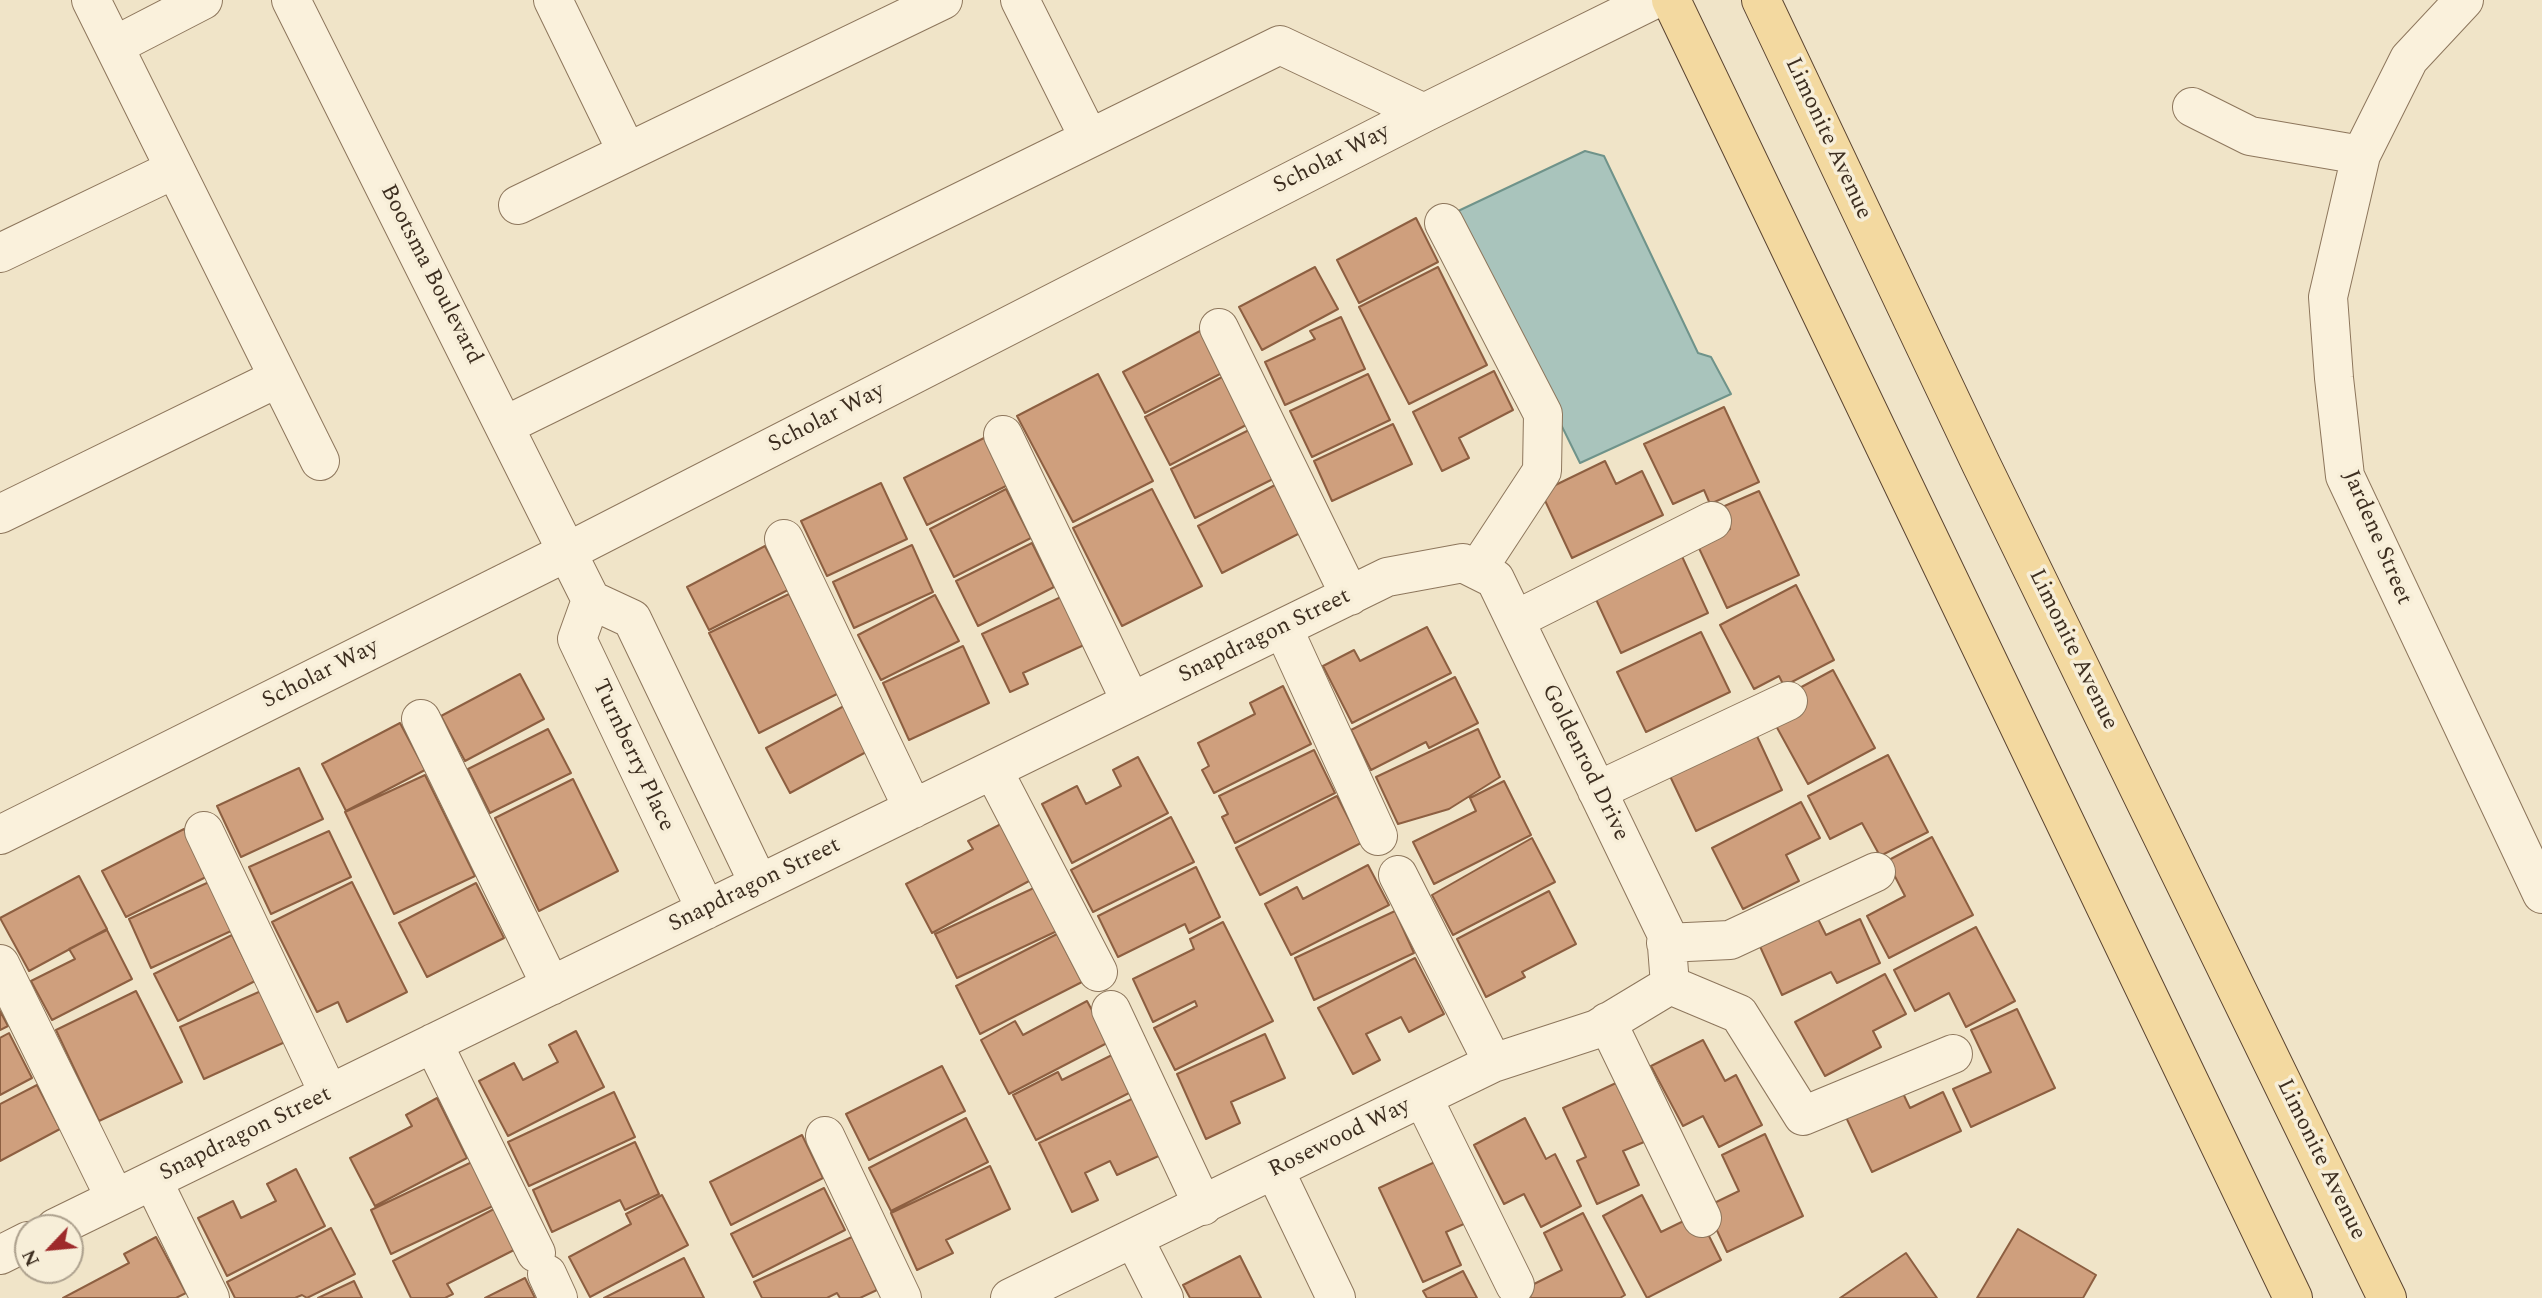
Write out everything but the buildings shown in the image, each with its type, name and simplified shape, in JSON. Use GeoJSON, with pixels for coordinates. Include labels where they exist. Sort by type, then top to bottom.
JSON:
{"type":"FeatureCollection","features":[{"type":"Feature","properties":{"kind":"main road"},"geometry":{"type":"LineString","coordinates":[[1671,0],[2293,1298]]}},
{"type":"Feature","properties":{"kind":"main road","name":"Limonite Avenue"},"geometry":{"type":"LineString","coordinates":[[1761,0],[1981,464],[2387,1298]]}},
{"type":"Feature","properties":{"kind":"street"},"geometry":{"type":"LineString","coordinates":[[91,0],[320,461]]}},
{"type":"Feature","properties":{"kind":"street"},"geometry":{"type":"LineString","coordinates":[[114,46],[203,0]]}},
{"type":"Feature","properties":{"kind":"street","name":"Bootsma Boulevard"},"geometry":{"type":"LineString","coordinates":[[291,0],[569,551]]}},
{"type":"Feature","properties":{"kind":"street"},"geometry":{"type":"LineString","coordinates":[[553,0],[627,152]]}},
{"type":"Feature","properties":{"kind":"street"},"geometry":{"type":"LineString","coordinates":[[518,205],[943,0]]}},
{"type":"Feature","properties":{"kind":"street"},"geometry":{"type":"LineString","coordinates":[[1020,0],[1089,138]]}},
{"type":"Feature","properties":{"kind":"street","name":"Scholar Way"},"geometry":{"type":"LineString","coordinates":[[0,835],[569,551],[1424,113],[1653,0]]}},
{"type":"Feature","properties":{"kind":"street","name":"Jardene Street"},"geometry":{"type":"LineString","coordinates":[[2464,0],[2409,59],[2361,155],[2328,296],[2345,476],[2542,894]]}},
{"type":"Feature","properties":{"kind":"street"},"geometry":{"type":"LineString","coordinates":[[506,425],[1280,45],[1424,113]]}},
{"type":"Feature","properties":{"kind":"street"},"geometry":{"type":"LineString","coordinates":[[2192,107],[2250,136],[2361,155]]}},
{"type":"Feature","properties":{"kind":"street"},"geometry":{"type":"LineString","coordinates":[[0,253],[175,170]]}},
{"type":"Feature","properties":{"kind":"street"},"geometry":{"type":"LineString","coordinates":[[1444,223],[1543,414],[1542,471],[1470,566]]}},
{"type":"Feature","properties":{"kind":"street"},"geometry":{"type":"LineString","coordinates":[[1219,327],[1349,596]]}},
{"type":"Feature","properties":{"kind":"street"},"geometry":{"type":"LineString","coordinates":[[0,514],[278,378]]}},
{"type":"Feature","properties":{"kind":"street"},"geometry":{"type":"LineString","coordinates":[[1003,435],[1132,702]]}},
{"type":"Feature","properties":{"kind":"street"},"geometry":{"type":"LineString","coordinates":[[1516,620],[1712,521]]}},
{"type":"Feature","properties":{"kind":"street"},"geometry":{"type":"LineString","coordinates":[[784,539],[913,808]]}},
{"type":"Feature","properties":{"kind":"street"},"geometry":{"type":"LineString","coordinates":[[569,551],[591,600],[632,619],[759,884]]}},
{"type":"Feature","properties":{"kind":"street","name":"Snapdragon Street"},"geometry":{"type":"LineString","coordinates":[[83,1214],[1387,577],[1470,566]]}},
{"type":"Feature","properties":{"kind":"street","name":"Goldenrod Drive"},"geometry":{"type":"LineString","coordinates":[[1470,566],[1495,579],[1666,933],[1670,985]]}},
{"type":"Feature","properties":{"kind":"street","name":"Turnberry Place"},"geometry":{"type":"LineString","coordinates":[[591,600],[577,639],[706,910]]}},
{"type":"Feature","properties":{"kind":"street"},"geometry":{"type":"LineString","coordinates":[[1283,628],[1378,836]]}},
{"type":"Feature","properties":{"kind":"street"},"geometry":{"type":"LineString","coordinates":[[1597,791],[1788,701]]}},
{"type":"Feature","properties":{"kind":"street"},"geometry":{"type":"LineString","coordinates":[[422,719],[551,986]]}},
{"type":"Feature","properties":{"kind":"street"},"geometry":{"type":"LineString","coordinates":[[993,770],[1098,972]]}},
{"type":"Feature","properties":{"kind":"street"},"geometry":{"type":"LineString","coordinates":[[204,831],[329,1094]]}},
{"type":"Feature","properties":{"kind":"street"},"geometry":{"type":"LineString","coordinates":[[1666,943],[1730,940],[1876,872]]}},
{"type":"Feature","properties":{"kind":"street"},"geometry":{"type":"LineString","coordinates":[[1398,875],[1493,1063]]}},
{"type":"Feature","properties":{"kind":"street"},"geometry":{"type":"LineString","coordinates":[[0,964],[115,1198]]}},
{"type":"Feature","properties":{"kind":"street"},"geometry":{"type":"LineString","coordinates":[[1670,985],[1739,1014],[1803,1116],[1953,1054]]}},
{"type":"Feature","properties":{"kind":"street","name":"Rosewood Way"},"geometry":{"type":"LineString","coordinates":[[1010,1298],[1493,1063],[1597,1028],[1670,985]]}},
{"type":"Feature","properties":{"kind":"street"},"geometry":{"type":"LineString","coordinates":[[1111,1010],[1203,1206]]}},
{"type":"Feature","properties":{"kind":"street"},"geometry":{"type":"LineString","coordinates":[[1607,1022],[1702,1218]]}},
{"type":"Feature","properties":{"kind":"street"},"geometry":{"type":"LineString","coordinates":[[433,1043],[547,1275]]}},
{"type":"Feature","properties":{"kind":"street"},"geometry":{"type":"LineString","coordinates":[[1423,1098],[1515,1285]]}},
{"type":"Feature","properties":{"kind":"street"},"geometry":{"type":"LineString","coordinates":[[825,1136],[902,1298]]}},
{"type":"Feature","properties":{"kind":"street"},"geometry":{"type":"LineString","coordinates":[[1275,1171],[1336,1298]]}},
{"type":"Feature","properties":{"kind":"street"},"geometry":{"type":"LineString","coordinates":[[153,1181],[209,1298]]}},
{"type":"Feature","properties":{"kind":"street"},"geometry":{"type":"LineString","coordinates":[[1134,1238],[1164,1298]]}},
{"type":"Feature","properties":{"kind":"water"},"geometry":{"type":"Polygon","coordinates":[[[1585,151],[1604,156],[1698,353],[1711,357],[1731,394],[1580,463],[1456,212],[1585,151]]]}}]}
